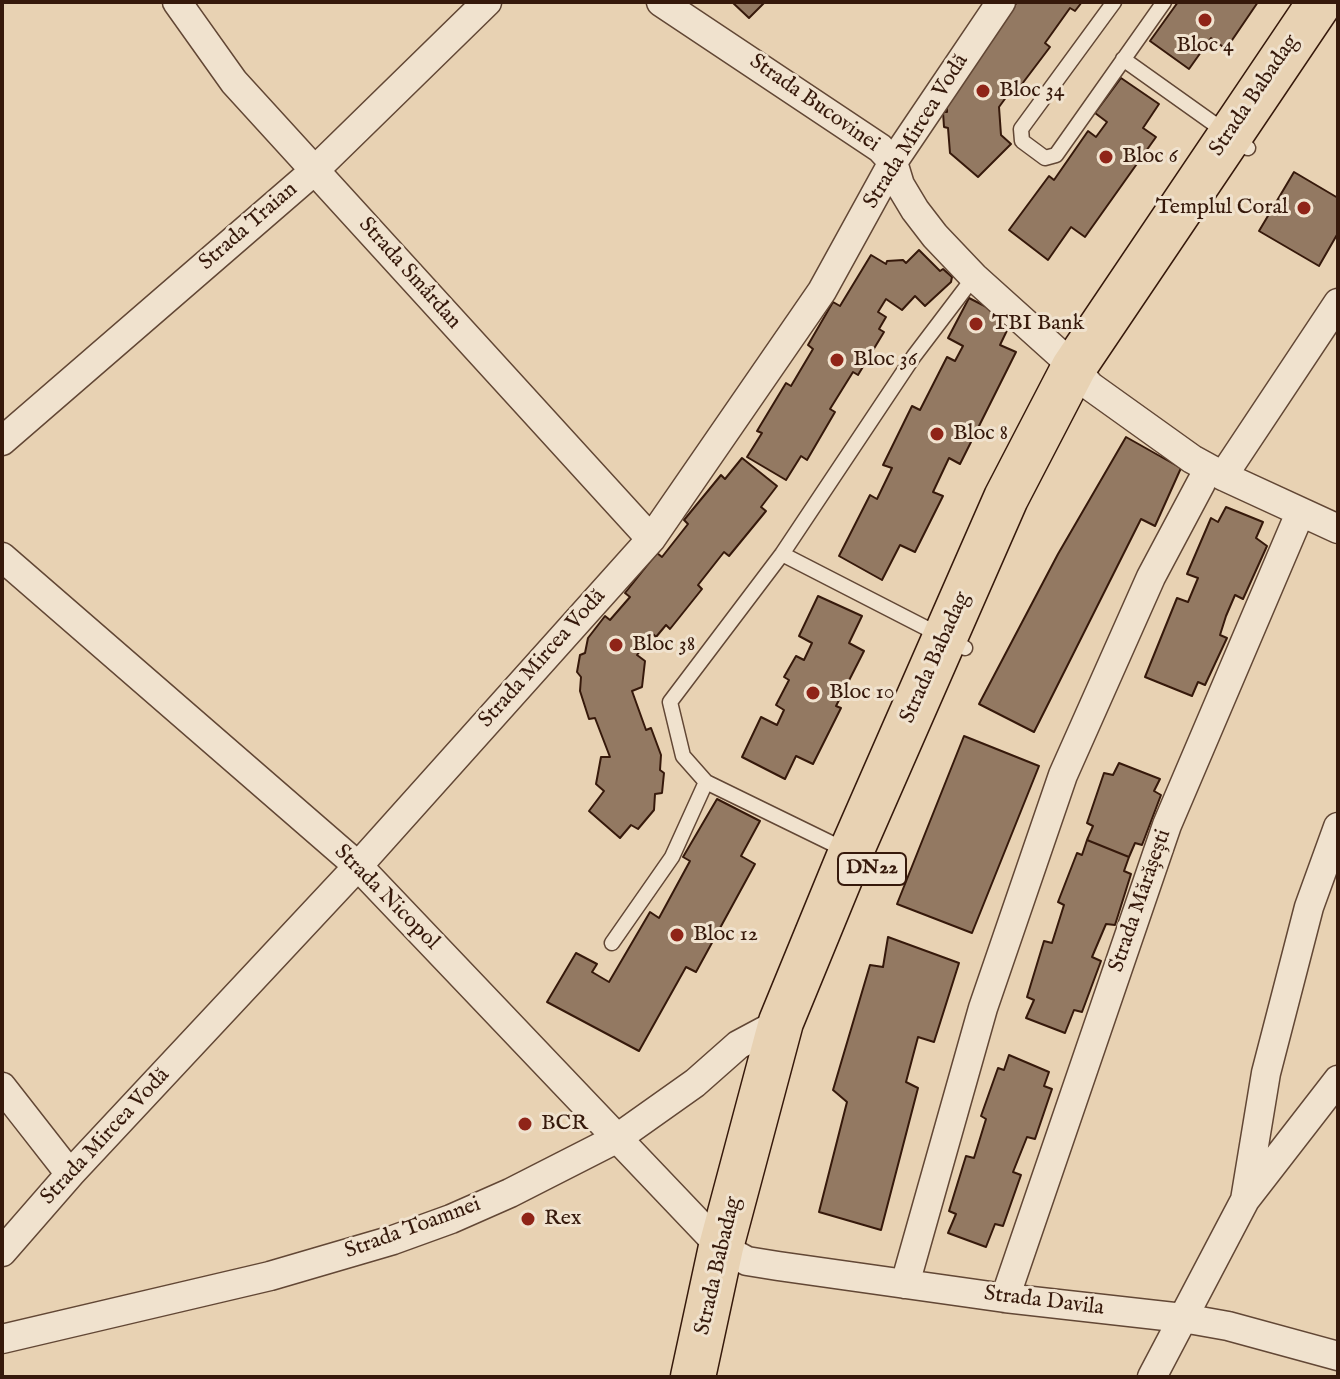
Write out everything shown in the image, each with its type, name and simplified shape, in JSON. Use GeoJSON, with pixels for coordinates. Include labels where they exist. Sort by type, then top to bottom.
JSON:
{"type":"FeatureCollection","features":[{"type":"Feature","properties":{"kind":"main road","name":"Strada Babadag"},"geometry":{"type":"LineString","coordinates":[[723,1377],[734,1254],[781,1022],[862,859],[955,643],[1027,509],[1082,377],[1238,142],[1320,2]]}},
{"type":"Feature","properties":{"kind":"main road","name":"Strada Babadag"},"geometry":{"type":"LineString","coordinates":[[1238,142],[1338,14]]}},
{"type":"Feature","properties":{"kind":"main road","name":"Strada Babadag"},"geometry":{"type":"LineString","coordinates":[[693,1377],[809,1032],[862,859]]}},
{"type":"Feature","properties":{"kind":"street","name":"Strada Smârdan"},"geometry":{"type":"LineString","coordinates":[[177,2],[234,82],[651,539]]}},
{"type":"Feature","properties":{"kind":"street","name":"Strada Traian"},"geometry":{"type":"LineString","coordinates":[[2,441],[314,171],[487,2]]}},
{"type":"Feature","properties":{"kind":"street","name":"Strada Bucovinei"},"geometry":{"type":"LineString","coordinates":[[661,2],[880,148],[893,162],[900,185],[915,210],[974,277],[1082,377],[1192,459],[1212,480],[1338,529]]}},
{"type":"Feature","properties":{"kind":"street","name":"Strada Mircea Vodă"},"geometry":{"type":"LineString","coordinates":[[2,1252],[70,1174],[358,866],[651,539],[822,291],[893,162],[1001,2]]}},
{"type":"Feature","properties":{"kind":"street"},"geometry":{"type":"LineString","coordinates":[[905,1284],[983,1008],[1063,775],[1151,577],[1212,480],[1338,303]]}},
{"type":"Feature","properties":{"kind":"street","name":"Strada Mărășești"},"geometry":{"type":"LineString","coordinates":[[1005,1298],[1167,825],[1300,513]]}},
{"type":"Feature","properties":{"kind":"street","name":"Strada Nicopol"},"geometry":{"type":"LineString","coordinates":[[2,557],[358,866],[616,1139],[734,1254]]}},
{"type":"Feature","properties":{"kind":"street"},"geometry":{"type":"LineString","coordinates":[[1245,1200],[1266,1073],[1309,907],[1338,827]]}},
{"type":"Feature","properties":{"kind":"street","name":"Strada Toamnei"},"geometry":{"type":"LineString","coordinates":[[2,1339],[270,1276],[393,1240],[451,1219],[616,1139],[695,1083],[738,1045],[781,1022]]}},
{"type":"Feature","properties":{"kind":"street"},"geometry":{"type":"LineString","coordinates":[[1152,1377],[1245,1200],[1338,1080]]}},
{"type":"Feature","properties":{"kind":"street"},"geometry":{"type":"LineString","coordinates":[[2,1087],[70,1174]]}},
{"type":"Feature","properties":{"kind":"street","name":"Strada Davila"},"geometry":{"type":"LineString","coordinates":[[734,1254],[905,1284],[1183,1318],[1228,1326],[1338,1356]]}},
{"type":"Feature","properties":{"kind":"lane"},"geometry":{"type":"LineString","coordinates":[[1114,2],[1021,129],[1022,141],[1045,158],[1056,155],[1164,2]]}},
{"type":"Feature","properties":{"kind":"lane"},"geometry":{"type":"LineString","coordinates":[[1123,59],[1238,142]]}},
{"type":"Feature","properties":{"kind":"lane"},"geometry":{"type":"LineString","coordinates":[[862,859],[706,782],[683,756],[670,702],[782,554],[914,356],[974,277]]}},
{"type":"Feature","properties":{"kind":"lane"},"geometry":{"type":"LineString","coordinates":[[782,554],[955,643]]}},
{"type":"Feature","properties":{"kind":"lane"},"geometry":{"type":"LineString","coordinates":[[612,943],[672,857],[706,782]]}},
{"type":"Feature","properties":{"kind":"building"},"geometry":{"type":"Polygon","coordinates":[[[732,2],[765,2],[749,18],[732,2]]]}},
{"type":"Feature","properties":{"kind":"building","name":"Bloc 34"},"geometry":{"type":"Polygon","coordinates":[[[1017,2],[1082,2],[1075,11],[1070,8],[1045,43],[1050,47],[1019,88],[1015,85],[999,107],[1001,135],[1011,144],[978,177],[950,153],[943,112],[947,112],[947,102],[1017,2]]]}},
{"type":"Feature","properties":{"kind":"building","name":"Bloc 4"},"geometry":{"type":"Polygon","coordinates":[[[1178,2],[1258,2],[1226,49],[1211,38],[1189,69],[1150,41],[1178,2]]]}},
{"type":"Feature","properties":{"kind":"building","name":"Bloc 6"},"geometry":{"type":"Polygon","coordinates":[[[1121,78],[1159,104],[1143,128],[1156,137],[1085,237],[1071,227],[1048,260],[1009,230],[1049,176],[1054,180],[1088,131],[1096,137],[1107,122],[1095,113],[1121,78]]]}},
{"type":"Feature","properties":{"kind":"building"},"geometry":{"type":"Polygon","coordinates":[[[1294,172],[1338,198],[1338,233],[1319,266],[1259,231],[1294,172]]]}},
{"type":"Feature","properties":{"kind":"building","name":"Bloc 36"},"geometry":{"type":"Polygon","coordinates":[[[919,250],[940,271],[943,269],[952,277],[951,282],[925,306],[915,296],[902,310],[886,299],[878,312],[886,317],[879,329],[884,332],[858,375],[853,372],[830,409],[835,412],[807,460],[801,456],[786,480],[747,457],[762,433],[757,431],[786,383],[791,386],[813,349],[808,345],[833,302],[840,306],[871,255],[886,264],[887,261],[903,260],[906,263],[919,250]]]}},
{"type":"Feature","properties":{"kind":"building","name":"Bloc 8"},"geometry":{"type":"Polygon","coordinates":[[[969,298],[1012,320],[1000,345],[1016,352],[960,464],[949,458],[933,492],[943,496],[915,552],[900,545],[882,580],[839,556],[870,495],[877,499],[892,468],[883,465],[912,406],[920,410],[947,357],[955,361],[963,346],[948,338],[969,298]]]}},
{"type":"Feature","properties":{"kind":"building"},"geometry":{"type":"Polygon","coordinates":[[[1126,437],[1181,468],[1155,526],[1141,519],[1034,732],[979,704],[1058,554],[1126,437]]]}},
{"type":"Feature","properties":{"kind":"building","name":"Bloc 38"},"geometry":{"type":"Polygon","coordinates":[[[742,458],[777,486],[761,507],[766,511],[729,556],[724,552],[698,585],[702,589],[670,629],[666,625],[656,637],[653,634],[637,655],[645,661],[642,687],[632,691],[646,730],[651,728],[661,755],[660,770],[664,773],[662,793],[655,794],[654,810],[638,829],[631,825],[620,838],[589,811],[604,791],[596,784],[601,757],[610,757],[595,718],[589,719],[580,691],[581,677],[577,672],[580,655],[585,653],[588,638],[605,616],[610,620],[630,597],[625,593],[657,553],[662,557],[688,524],[684,520],[721,475],[725,479],[742,458]]]}},
{"type":"Feature","properties":{"kind":"building"},"geometry":{"type":"Polygon","coordinates":[[[1226,507],[1263,522],[1256,538],[1267,546],[1243,599],[1235,595],[1220,635],[1227,638],[1205,685],[1198,682],[1192,696],[1145,677],[1177,598],[1188,602],[1198,578],[1187,574],[1211,518],[1218,522],[1226,507]]]}},
{"type":"Feature","properties":{"kind":"building","name":"Bloc 10"},"geometry":{"type":"Polygon","coordinates":[[[818,596],[862,616],[849,643],[864,651],[836,706],[841,708],[813,764],[796,756],[785,779],[742,757],[761,717],[777,725],[784,710],[776,705],[789,680],[784,677],[796,656],[804,660],[812,643],[799,636],[818,596]]]}},
{"type":"Feature","properties":{"kind":"building"},"geometry":{"type":"Polygon","coordinates":[[[964,736],[1039,766],[972,933],[897,904],[964,736]]]}},
{"type":"Feature","properties":{"kind":"building"},"geometry":{"type":"Polygon","coordinates":[[[1119,763],[1160,779],[1154,791],[1161,795],[1142,845],[1135,843],[1129,857],[1087,840],[1093,826],[1087,823],[1104,773],[1113,775],[1119,763]]]}},
{"type":"Feature","properties":{"kind":"building","name":"Bloc 12"},"geometry":{"type":"Polygon","coordinates":[[[717,799],[760,821],[741,856],[755,864],[696,972],[686,967],[639,1051],[547,1002],[576,953],[597,964],[592,972],[609,982],[650,912],[659,918],[690,861],[683,857],[717,799]]]}},
{"type":"Feature","properties":{"kind":"building"},"geometry":{"type":"Polygon","coordinates":[[[1087,840],[1129,857],[1124,871],[1131,874],[1115,925],[1106,924],[1092,957],[1101,961],[1082,1012],[1074,1010],[1065,1033],[1026,1018],[1034,1000],[1027,997],[1044,941],[1052,943],[1064,905],[1058,902],[1077,853],[1082,855],[1087,840]]]}},
{"type":"Feature","properties":{"kind":"building"},"geometry":{"type":"Polygon","coordinates":[[[888,937],[959,963],[934,1042],[918,1037],[906,1082],[918,1088],[881,1230],[819,1212],[847,1102],[833,1090],[870,965],[883,967],[888,937]]]}},
{"type":"Feature","properties":{"kind":"building"},"geometry":{"type":"Polygon","coordinates":[[[1009,1055],[1049,1072],[1044,1086],[1052,1089],[1035,1139],[1027,1137],[1013,1172],[1021,1175],[1003,1226],[995,1224],[986,1247],[948,1233],[956,1214],[949,1211],[966,1156],[974,1158],[986,1119],[981,1116],[998,1068],[1004,1070],[1009,1055]]]}},
{"type":"Feature","properties":{"kind":"place","name":"Bloc 4"},"geometry":{"type":"Point","coordinates":[1205,20]}},
{"type":"Feature","properties":{"kind":"place","name":"Bloc 34"},"geometry":{"type":"Point","coordinates":[983,91]}},
{"type":"Feature","properties":{"kind":"place","name":"Bloc 6"},"geometry":{"type":"Point","coordinates":[1106,157]}},
{"type":"Feature","properties":{"kind":"place","name":"Templul Coral"},"geometry":{"type":"Point","coordinates":[1304,208]}},
{"type":"Feature","properties":{"kind":"place","name":"TBI Bank"},"geometry":{"type":"Point","coordinates":[976,324]}},
{"type":"Feature","properties":{"kind":"place","name":"Bloc 36"},"geometry":{"type":"Point","coordinates":[837,360]}},
{"type":"Feature","properties":{"kind":"place","name":"Bloc 8"},"geometry":{"type":"Point","coordinates":[937,434]}},
{"type":"Feature","properties":{"kind":"place","name":"Bloc 38"},"geometry":{"type":"Point","coordinates":[616,645]}},
{"type":"Feature","properties":{"kind":"place","name":"Bloc 10"},"geometry":{"type":"Point","coordinates":[813,693]}},
{"type":"Feature","properties":{"kind":"place","name":"Bloc 12"},"geometry":{"type":"Point","coordinates":[677,935]}},
{"type":"Feature","properties":{"kind":"place","name":"BCR"},"geometry":{"type":"Point","coordinates":[525,1124]}},
{"type":"Feature","properties":{"kind":"place","name":"Rex"},"geometry":{"type":"Point","coordinates":[528,1219]}}]}
